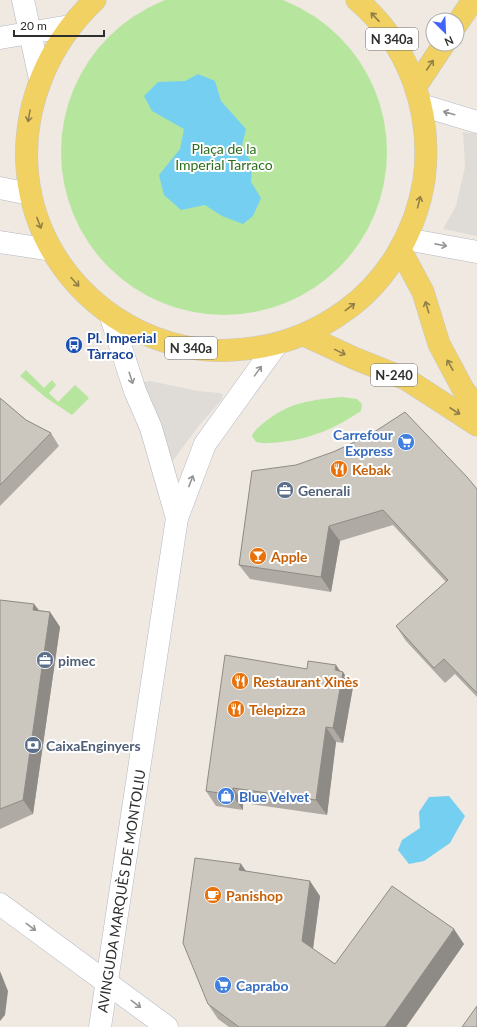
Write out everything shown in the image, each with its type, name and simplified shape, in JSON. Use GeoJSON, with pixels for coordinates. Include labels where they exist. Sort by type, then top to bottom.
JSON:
{"type":"FeatureCollection","features":[{"type":"Feature","properties":{"kind":"main road","name":"N 340a"},"geometry":{"type":"LineString","coordinates":[[95,0],[70,26],[53,51],[40,79],[31,106],[26,137],[27,172],[30,194],[39,223],[52,250],[70,277],[85,294],[110,314],[154,338],[190,348],[215,351],[253,349],[277,344],[304,335],[330,321],[354,304],[384,273],[403,244],[418,208],[426,166],[426,135],[418,96],[397,46],[380,23],[358,0]]}},
{"type":"Feature","properties":{"kind":"main road"},"geometry":{"type":"LineString","coordinates":[[465,12],[473,0]]}},
{"type":"Feature","properties":{"kind":"main road"},"geometry":{"type":"LineString","coordinates":[[418,96],[440,52]]}},
{"type":"Feature","properties":{"kind":"main road"},"geometry":{"type":"LineString","coordinates":[[403,244],[423,292],[439,344],[463,389],[477,408]]}},
{"type":"Feature","properties":{"kind":"main road","name":"N-240"},"geometry":{"type":"LineString","coordinates":[[304,335],[356,360],[406,379],[477,425]]}},
{"type":"Feature","properties":{"kind":"street"},"geometry":{"type":"LineString","coordinates":[[23,0],[40,79]]}},
{"type":"Feature","properties":{"kind":"street"},"geometry":{"type":"LineString","coordinates":[[0,38],[70,26]]}},
{"type":"Feature","properties":{"kind":"street"},"geometry":{"type":"LineString","coordinates":[[418,96],[477,122]]}},
{"type":"Feature","properties":{"kind":"street"},"geometry":{"type":"LineString","coordinates":[[0,188],[30,194]]}},
{"type":"Feature","properties":{"kind":"street"},"geometry":{"type":"LineString","coordinates":[[0,242],[52,250]]}},
{"type":"Feature","properties":{"kind":"street"},"geometry":{"type":"LineString","coordinates":[[403,244],[477,252]]}},
{"type":"Feature","properties":{"kind":"street","name":"AVINGUDA MARQUÈS DE MONTOLIU"},"geometry":{"type":"LineString","coordinates":[[110,314],[135,391],[151,428],[177,518]]}},
{"type":"Feature","properties":{"kind":"street","name":"AVINGUDA MARQUÈS DE MONTOLIU"},"geometry":{"type":"LineString","coordinates":[[100,1027],[177,518],[205,444],[277,344]]}},
{"type":"Feature","properties":{"kind":"street"},"geometry":{"type":"LineString","coordinates":[[0,904],[167,1027]]}},
{"type":"Feature","properties":{"kind":"green space","name":"Plaça de la Imperial Tarraco"},"geometry":{"type":"Polygon","coordinates":[[[224,-11],[240,-10],[271,-4],[286,2],[314,17],[339,37],[359,62],[374,90],[380,105],[386,136],[386,168],[380,199],[374,214],[359,242],[339,267],[314,287],[286,302],[271,308],[240,314],[224,315],[208,314],[177,308],[162,302],[134,287],[109,267],[89,242],[74,214],[68,199],[62,168],[61,152],[62,136],[68,105],[74,90],[89,62],[109,37],[134,17],[162,2],[177,-4],[208,-10],[224,-11]]]}},
{"type":"Feature","properties":{"kind":"green space"},"geometry":{"type":"Polygon","coordinates":[[[26,370],[44,388],[52,380],[56,385],[49,393],[58,402],[75,385],[89,398],[72,415],[45,397],[20,376],[26,370]]]}},
{"type":"Feature","properties":{"kind":"green space"},"geometry":{"type":"Polygon","coordinates":[[[342,397],[357,399],[362,404],[361,411],[342,423],[323,432],[292,441],[271,443],[256,442],[252,436],[260,426],[275,415],[293,406],[321,399],[342,397]]]}},
{"type":"Feature","properties":{"kind":"shaded area"},"geometry":{"type":"Polygon","coordinates":[[[463,132],[477,134],[477,236],[443,229],[456,206],[465,167],[463,132]]]}},
{"type":"Feature","properties":{"kind":"shaded area"},"geometry":{"type":"Polygon","coordinates":[[[150,381],[198,391],[220,393],[223,395],[222,399],[197,428],[172,462],[142,387],[144,382],[150,381]]]}},
{"type":"Feature","properties":{"kind":"water"},"geometry":{"type":"Polygon","coordinates":[[[198,74],[215,81],[221,101],[246,129],[242,145],[252,164],[251,182],[261,198],[253,216],[243,224],[222,216],[205,205],[181,210],[164,195],[159,175],[180,149],[184,129],[152,111],[144,96],[158,82],[185,81],[198,74]]]}},
{"type":"Feature","properties":{"kind":"water"},"geometry":{"type":"Polygon","coordinates":[[[449,796],[465,816],[450,843],[424,861],[409,864],[398,850],[402,840],[420,828],[419,812],[429,797],[449,796]]]}},
{"type":"Feature","properties":{"kind":"building"},"geometry":{"type":"Polygon","coordinates":[[[0,398],[26,420],[51,433],[0,485],[0,398]]]}},
{"type":"Feature","properties":{"kind":"building"},"geometry":{"type":"Polygon","coordinates":[[[405,412],[477,489],[477,693],[444,659],[434,668],[396,626],[448,580],[383,510],[329,526],[321,577],[239,565],[252,471],[296,465],[333,452],[368,436],[405,412]]]}},
{"type":"Feature","properties":{"kind":"building"},"geometry":{"type":"Polygon","coordinates":[[[0,600],[34,604],[33,610],[50,612],[23,800],[0,809],[0,600]]]}},
{"type":"Feature","properties":{"kind":"building"},"geometry":{"type":"Polygon","coordinates":[[[225,655],[307,669],[308,661],[336,665],[335,670],[343,672],[333,728],[326,727],[316,800],[233,788],[232,795],[206,791],[225,655]]]}},
{"type":"Feature","properties":{"kind":"building"},"geometry":{"type":"Polygon","coordinates":[[[195,858],[241,864],[239,870],[310,881],[302,941],[335,964],[392,886],[454,929],[385,1027],[239,1027],[208,1004],[183,943],[195,858]]]}},
{"type":"Feature","properties":{"kind":"building"},"geometry":{"type":"Polygon","coordinates":[[[477,1006],[477,1027],[462,1027],[477,1006]]]}},
{"type":"Feature","properties":{"kind":"place","name":"Pl. Imperial Tàrraco"},"geometry":{"type":"Point","coordinates":[74,345]}},
{"type":"Feature","properties":{"kind":"place","name":"Carrefour Express"},"geometry":{"type":"Point","coordinates":[406,442]}},
{"type":"Feature","properties":{"kind":"place","name":"Kebak"},"geometry":{"type":"Point","coordinates":[339,469]}},
{"type":"Feature","properties":{"kind":"place","name":"Generali"},"geometry":{"type":"Point","coordinates":[285,490]}},
{"type":"Feature","properties":{"kind":"place","name":"Apple"},"geometry":{"type":"Point","coordinates":[258,556]}},
{"type":"Feature","properties":{"kind":"place","name":"pimec"},"geometry":{"type":"Point","coordinates":[45,660]}},
{"type":"Feature","properties":{"kind":"place","name":"Restaurant Xinès"},"geometry":{"type":"Point","coordinates":[240,681]}},
{"type":"Feature","properties":{"kind":"place","name":"Telepizza"},"geometry":{"type":"Point","coordinates":[236,709]}},
{"type":"Feature","properties":{"kind":"place","name":"CaixaEnginyers"},"geometry":{"type":"Point","coordinates":[33,745]}},
{"type":"Feature","properties":{"kind":"place","name":"Blue Velvet"},"geometry":{"type":"Point","coordinates":[226,796]}},
{"type":"Feature","properties":{"kind":"place","name":"Panishop"},"geometry":{"type":"Point","coordinates":[213,895]}},
{"type":"Feature","properties":{"kind":"place","name":"Caprabo"},"geometry":{"type":"Point","coordinates":[223,985]}}]}
